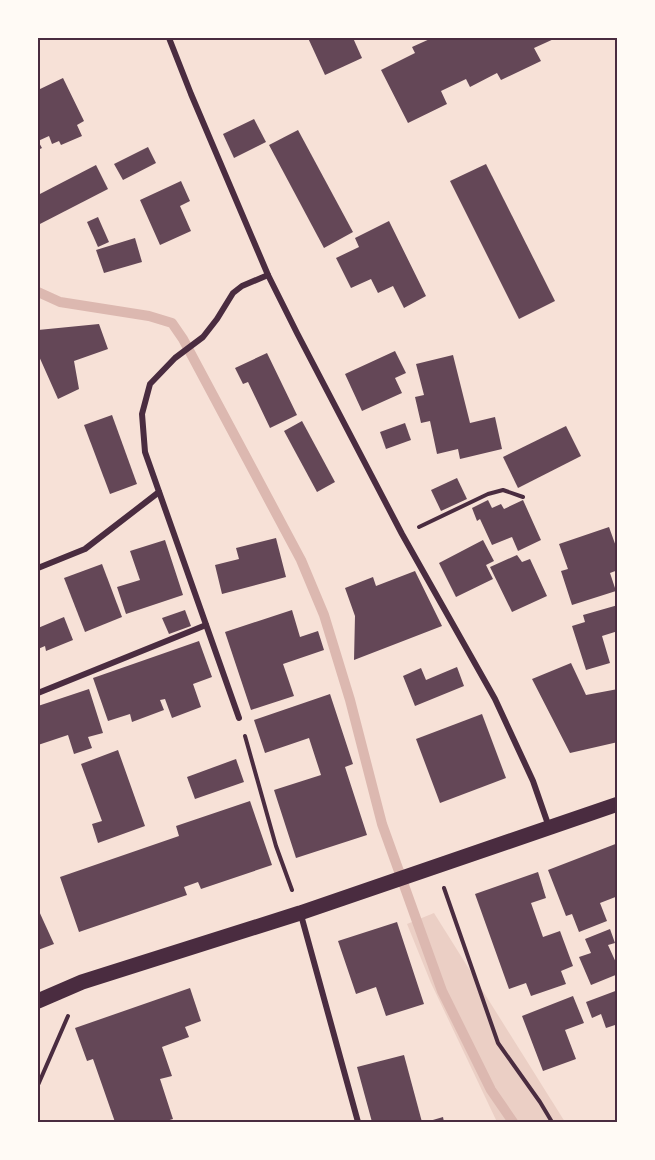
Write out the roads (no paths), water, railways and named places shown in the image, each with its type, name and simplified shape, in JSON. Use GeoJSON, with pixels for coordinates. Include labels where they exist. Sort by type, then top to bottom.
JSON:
{"type":"FeatureCollection","features":[{"type":"Feature","properties":{"kind":"main road"},"geometry":{"type":"LineString","coordinates":[[38,1001],[82,982],[300,914],[618,804]]}},
{"type":"Feature","properties":{"kind":"street"},"geometry":{"type":"LineString","coordinates":[[169,38],[268,275],[402,534],[495,699],[533,781],[549,827]]}},
{"type":"Feature","properties":{"kind":"street"},"geometry":{"type":"LineString","coordinates":[[239,718],[145,452],[142,414],[150,384],[175,358],[203,337],[233,293],[242,286],[268,275]]}},
{"type":"Feature","properties":{"kind":"street"},"geometry":{"type":"LineString","coordinates":[[38,568],[85,549],[159,492]]}},
{"type":"Feature","properties":{"kind":"street"},"geometry":{"type":"LineString","coordinates":[[38,693],[206,625]]}},
{"type":"Feature","properties":{"kind":"street"},"geometry":{"type":"LineString","coordinates":[[300,914],[358,1122]]}},
{"type":"Feature","properties":{"kind":"waterway"},"geometry":{"type":"LineString","coordinates":[[38,292],[60,302],[149,316],[172,323],[183,339],[301,560],[324,615],[350,700],[382,824],[442,991],[491,1090],[513,1122]]}}]}
